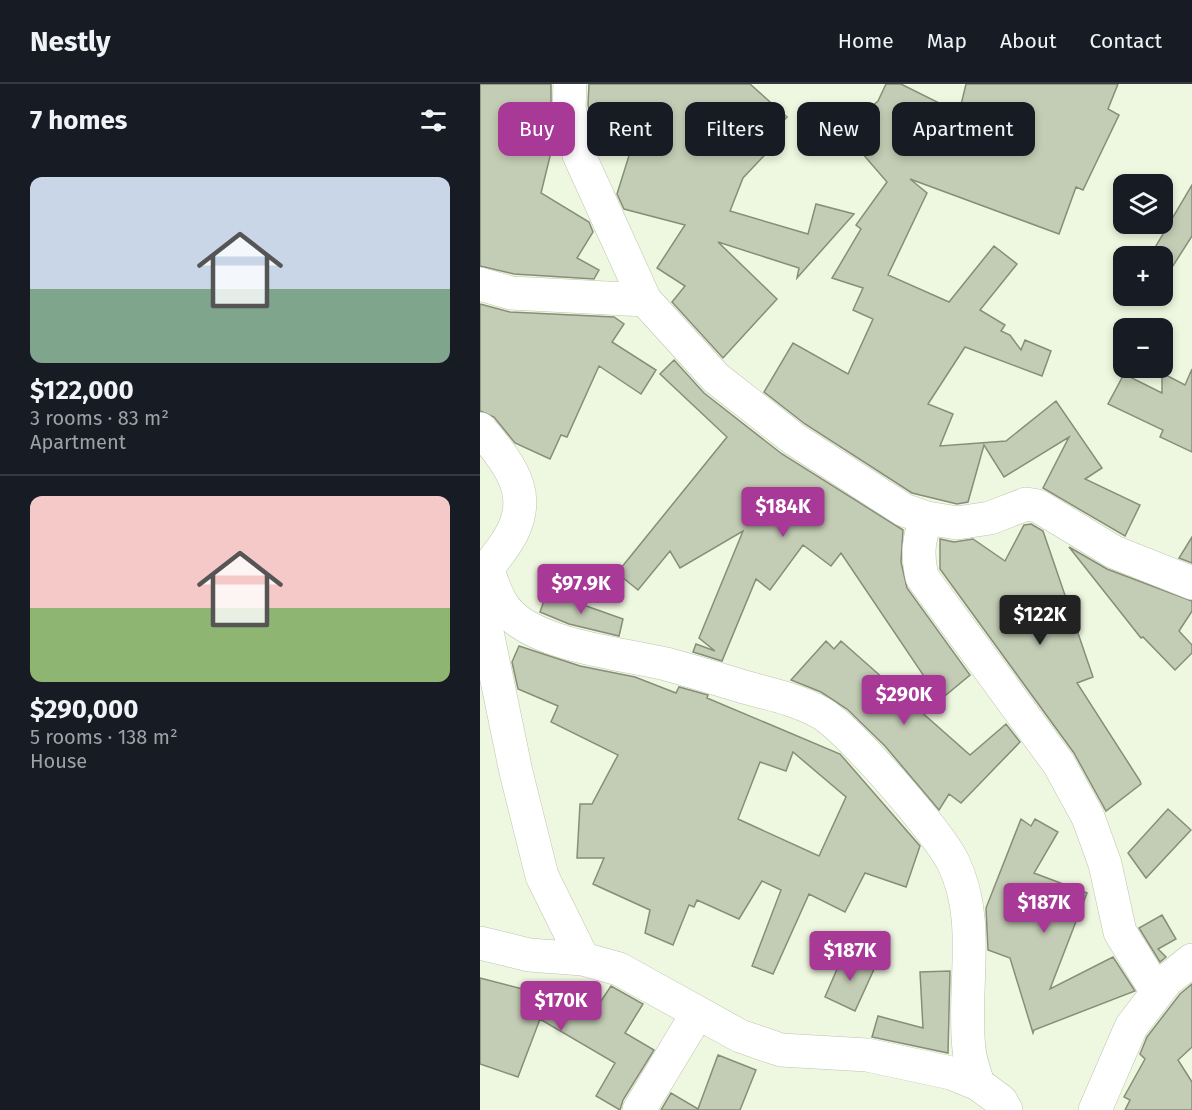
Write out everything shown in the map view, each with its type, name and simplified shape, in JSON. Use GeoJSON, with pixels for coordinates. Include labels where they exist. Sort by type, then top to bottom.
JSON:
{"type":"FeatureCollection","features":[{"type":"Feature","properties":{"kind":"street"},"geometry":{"type":"LineString","coordinates":[[570,84],[569,107],[579,155],[645,300],[716,378],[794,440],[904,510],[927,518],[957,523],[990,518],[1026,504],[1038,506],[1114,552],[1192,583]]}},
{"type":"Feature","properties":{"kind":"street"},"geometry":{"type":"LineString","coordinates":[[480,284],[511,293],[645,300]]}},
{"type":"Feature","properties":{"kind":"street"},"geometry":{"type":"LineString","coordinates":[[480,429],[503,456],[522,495],[514,533],[484,571],[486,627],[516,772],[542,876],[582,959]]}},
{"type":"Feature","properties":{"kind":"street"},"geometry":{"type":"LineString","coordinates":[[927,518],[919,537],[918,557],[922,577],[1059,764],[1088,818],[1105,864],[1120,932],[1157,992]]}},
{"type":"Feature","properties":{"kind":"street"},"geometry":{"type":"LineString","coordinates":[[484,571],[499,600],[512,616],[548,637],[667,665],[788,699],[822,714],[848,736],[933,832],[952,861],[964,888],[969,922],[969,1051],[978,1084]]}},
{"type":"Feature","properties":{"kind":"street"},"geometry":{"type":"LineString","coordinates":[[480,943],[530,955],[582,959],[619,969],[740,1036],[781,1050],[867,1055],[951,1073],[978,1084],[1001,1101],[1006,1110]]}},
{"type":"Feature","properties":{"kind":"street"},"geometry":{"type":"LineString","coordinates":[[1095,1110],[1131,1027],[1166,981],[1192,960]]}},
{"type":"Feature","properties":{"kind":"street"},"geometry":{"type":"LineString","coordinates":[[639,1110],[697,1014]]}},
{"type":"Feature","properties":{"kind":"building"},"geometry":{"type":"Polygon","coordinates":[[[480,84],[551,84],[551,102],[498,102],[498,156],[550,156],[541,193],[589,222],[593,232],[577,258],[599,270],[594,279],[514,274],[480,266],[480,84]]]}},
{"type":"Feature","properties":{"kind":"building"},"geometry":{"type":"Polygon","coordinates":[[[589,84],[750,84],[770,102],[685,102],[685,156],[764,156],[743,178],[730,211],[808,234],[816,204],[854,214],[797,278],[799,268],[718,242],[777,299],[723,358],[672,302],[685,286],[657,268],[685,225],[624,209],[617,194],[629,156],[673,156],[673,102],[588,102],[589,84]]]}},
{"type":"Feature","properties":{"kind":"building"},"geometry":{"type":"Polygon","coordinates":[[[886,84],[901,84],[937,102],[892,102],[892,156],[1035,156],[1035,102],[962,102],[966,84],[1118,84],[1108,109],[1119,115],[1083,190],[1076,187],[1059,234],[910,179],[927,193],[888,275],[949,302],[994,246],[1017,264],[980,310],[1005,325],[1001,331],[1010,335],[1021,350],[1025,340],[1051,351],[1042,376],[965,347],[928,404],[953,414],[940,446],[1006,441],[1056,401],[1102,468],[1085,479],[1140,505],[1125,536],[1043,488],[1069,437],[1004,477],[984,445],[968,502],[957,504],[912,493],[805,424],[764,392],[793,343],[848,374],[873,319],[853,310],[863,288],[832,278],[861,229],[856,225],[887,182],[865,156],[880,156],[880,102],[878,101],[886,84]]]}},
{"type":"Feature","properties":{"kind":"building"},"geometry":{"type":"Polygon","coordinates":[[[1192,185],[1192,236],[1173,266],[1173,246],[1156,246],[1163,234],[1173,234],[1173,217],[1192,185]]]}},
{"type":"Feature","properties":{"kind":"building"},"geometry":{"type":"Polygon","coordinates":[[[480,304],[510,312],[614,317],[624,324],[612,342],[656,370],[641,394],[599,366],[567,437],[561,435],[550,459],[515,443],[494,417],[480,411],[480,304]]]}},
{"type":"Feature","properties":{"kind":"building"},"geometry":{"type":"Polygon","coordinates":[[[674,360],[704,393],[782,454],[903,530],[901,562],[907,588],[970,675],[940,700],[841,553],[831,566],[803,545],[770,590],[756,579],[722,661],[693,652],[696,644],[715,651],[699,638],[743,531],[680,568],[670,551],[638,590],[617,573],[727,437],[660,374],[674,360]]]}},
{"type":"Feature","properties":{"kind":"building"},"geometry":{"type":"Polygon","coordinates":[[[1192,369],[1192,452],[1160,437],[1163,430],[1108,404],[1122,378],[1132,378],[1162,393],[1162,378],[1172,378],[1185,385],[1192,369]]]}},
{"type":"Feature","properties":{"kind":"building"},"geometry":{"type":"Polygon","coordinates":[[[1031,524],[1043,531],[1093,677],[1077,683],[1141,784],[1106,811],[1074,753],[940,569],[940,539],[954,542],[973,539],[1005,561],[1024,525],[1031,524]]]}},
{"type":"Feature","properties":{"kind":"building"},"geometry":{"type":"Polygon","coordinates":[[[1192,537],[1192,563],[1179,558],[1192,537]]]}},
{"type":"Feature","properties":{"kind":"building"},"geometry":{"type":"Polygon","coordinates":[[[1069,547],[1107,569],[1192,601],[1192,611],[1179,631],[1192,645],[1192,653],[1175,670],[1143,637],[1141,638],[1069,547]]]}},
{"type":"Feature","properties":{"kind":"building"},"geometry":{"type":"Polygon","coordinates":[[[547,592],[623,619],[619,636],[569,624],[540,612],[547,592]]]}},
{"type":"Feature","properties":{"kind":"building"},"geometry":{"type":"Polygon","coordinates":[[[826,641],[834,649],[841,641],[970,755],[1006,724],[1020,742],[961,803],[949,794],[939,810],[885,746],[847,709],[821,692],[791,680],[826,641]]]}},
{"type":"Feature","properties":{"kind":"building"},"geometry":{"type":"Polygon","coordinates":[[[519,646],[580,666],[635,677],[676,693],[679,687],[708,695],[707,698],[840,754],[920,846],[906,887],[865,873],[845,912],[809,894],[773,974],[752,966],[781,890],[762,881],[739,919],[697,900],[694,907],[689,905],[673,945],[645,933],[650,910],[593,884],[604,858],[577,858],[580,804],[592,804],[618,755],[551,722],[558,706],[518,689],[512,662],[519,646]],[[793,752],[786,771],[760,762],[738,819],[819,856],[846,797],[793,752]]]}},
{"type":"Feature","properties":{"kind":"building"},"geometry":{"type":"Polygon","coordinates":[[[1168,809],[1191,830],[1146,878],[1128,853],[1168,809]]]}},
{"type":"Feature","properties":{"kind":"building"},"geometry":{"type":"Polygon","coordinates":[[[1021,819],[1031,826],[1035,819],[1058,832],[1034,873],[1087,893],[1050,989],[1113,957],[1135,991],[1034,1030],[1033,1033],[1010,958],[988,950],[986,908],[1021,819]]]}},
{"type":"Feature","properties":{"kind":"building"},"geometry":{"type":"Polygon","coordinates":[[[1162,915],[1176,939],[1158,949],[1166,957],[1160,962],[1139,928],[1162,915]]]}},
{"type":"Feature","properties":{"kind":"building"},"geometry":{"type":"Polygon","coordinates":[[[844,953],[875,967],[855,1011],[825,997],[844,953]]]}},
{"type":"Feature","properties":{"kind":"building"},"geometry":{"type":"Polygon","coordinates":[[[950,971],[948,1053],[872,1037],[878,1016],[923,1028],[920,972],[950,971]]]}},
{"type":"Feature","properties":{"kind":"building"},"geometry":{"type":"Polygon","coordinates":[[[480,978],[562,999],[565,993],[595,1010],[611,986],[643,1004],[625,1033],[654,1050],[623,1100],[620,1110],[596,1096],[615,1063],[540,1019],[518,1077],[480,1064],[480,978]]]}},
{"type":"Feature","properties":{"kind":"building"},"geometry":{"type":"Polygon","coordinates":[[[1192,984],[1192,1047],[1178,1060],[1192,1082],[1192,1110],[1125,1110],[1130,1100],[1124,1097],[1145,1059],[1140,1054],[1147,1037],[1180,994],[1192,984]]]}},
{"type":"Feature","properties":{"kind":"building"},"geometry":{"type":"Polygon","coordinates":[[[718,1055],[756,1070],[740,1110],[661,1110],[671,1093],[698,1109],[718,1055]]]}}]}
